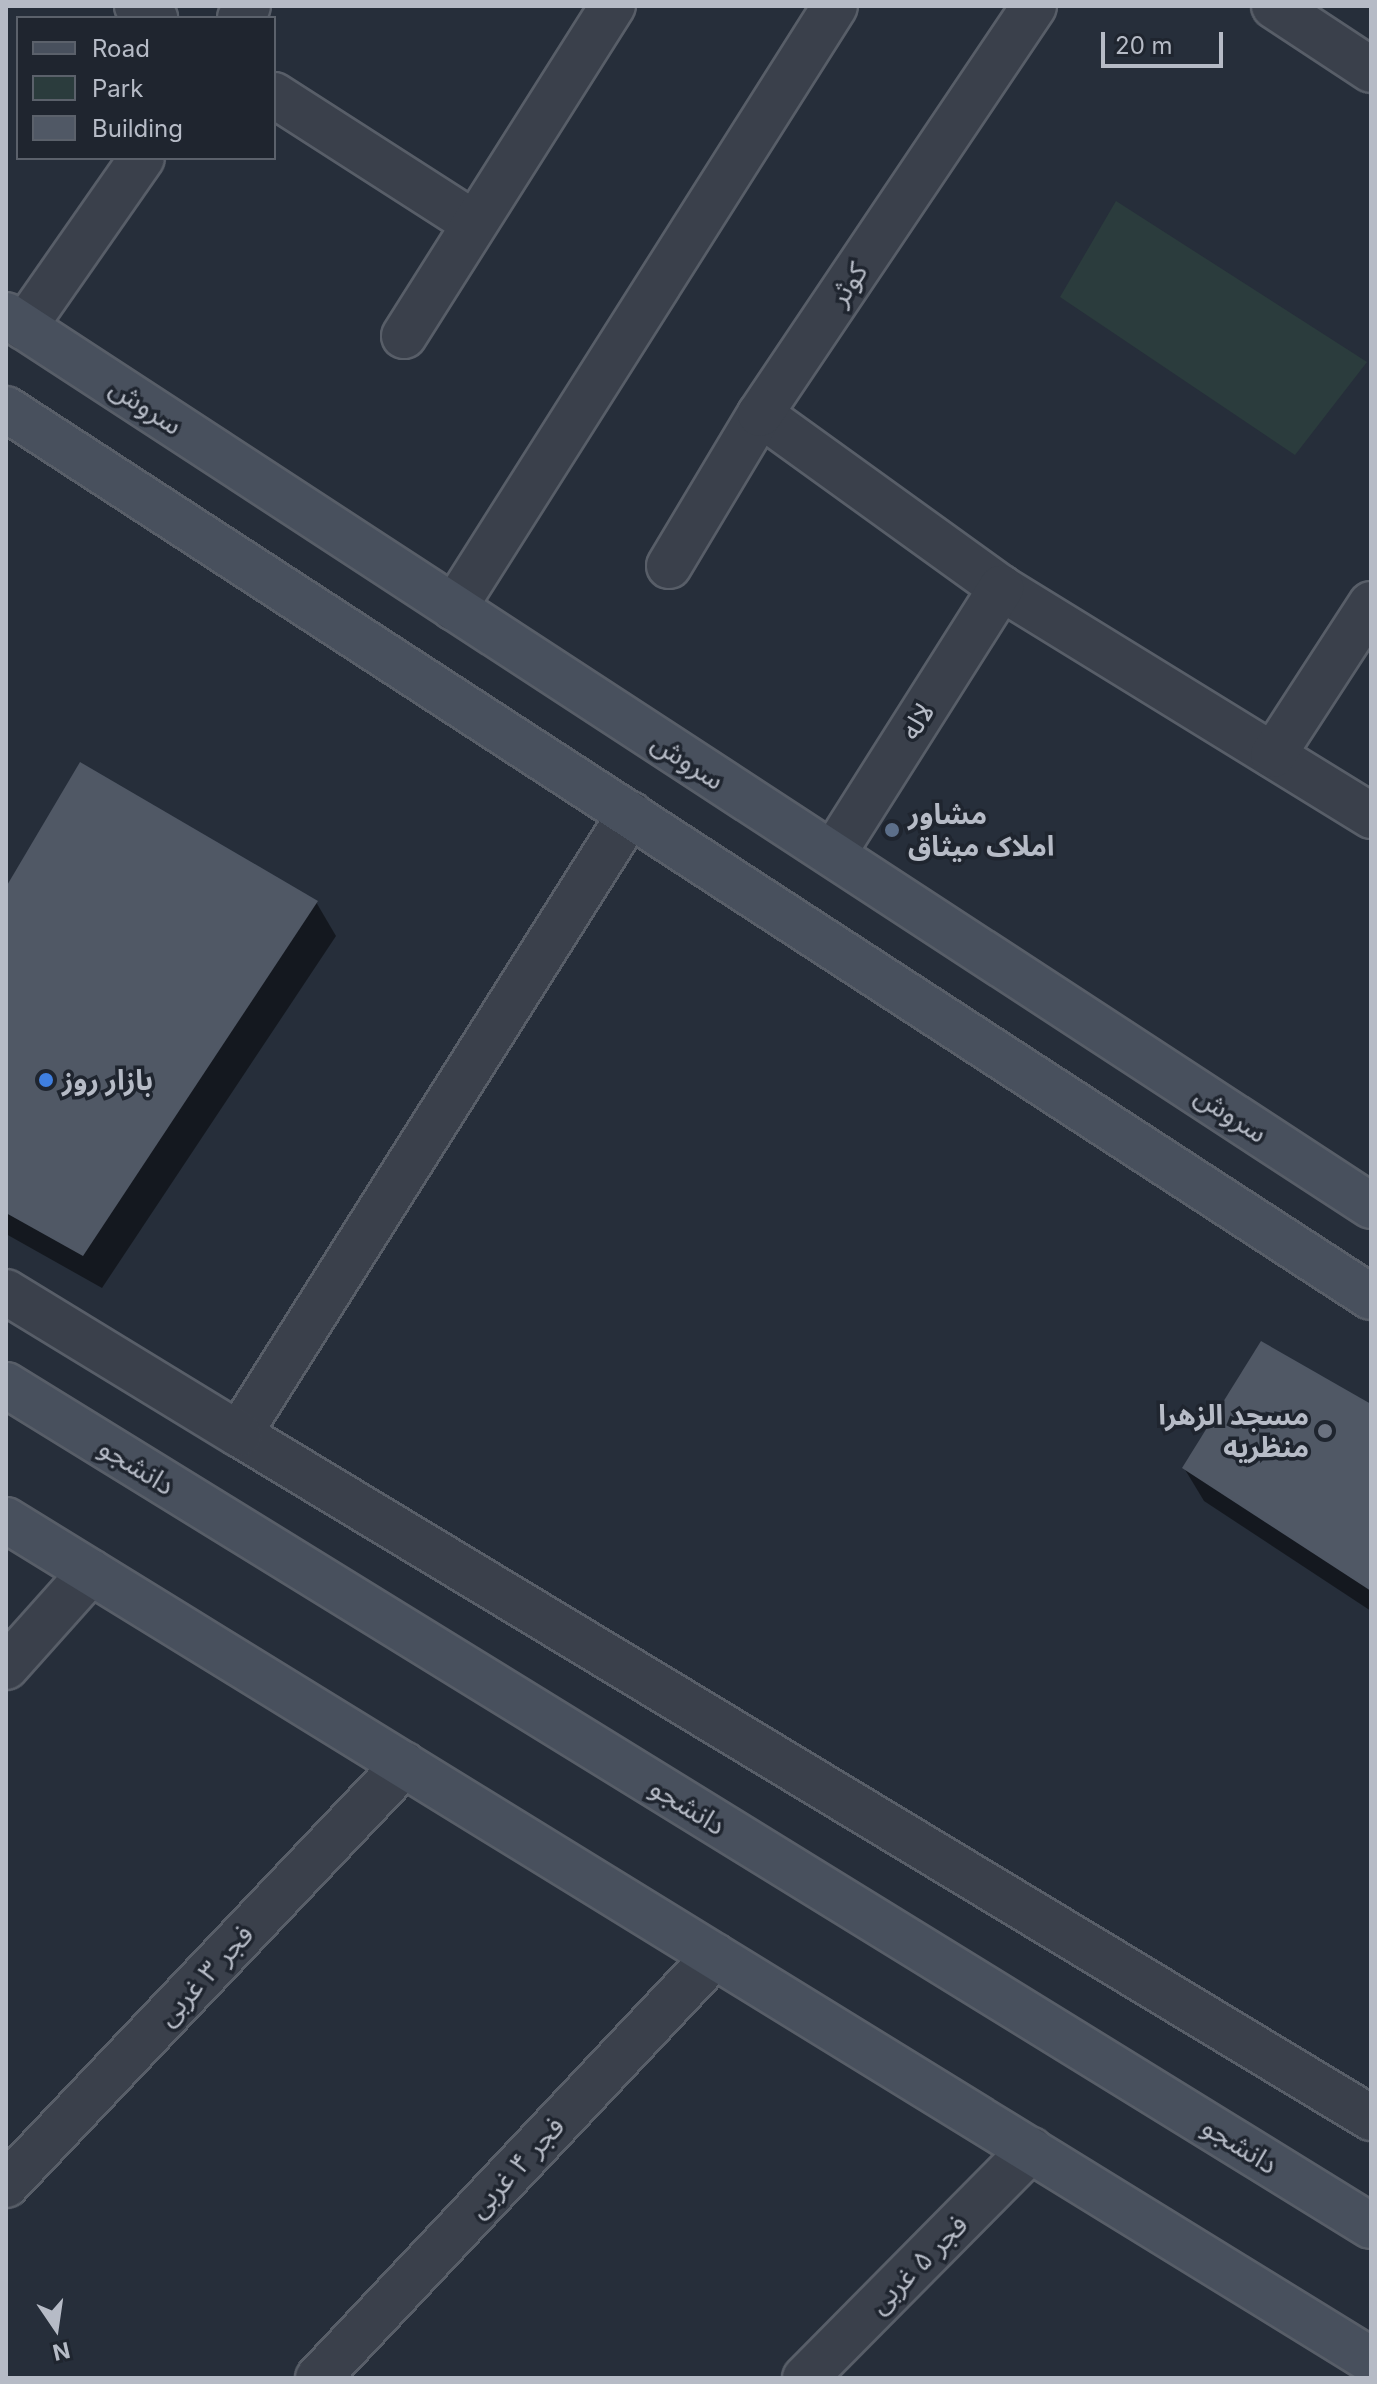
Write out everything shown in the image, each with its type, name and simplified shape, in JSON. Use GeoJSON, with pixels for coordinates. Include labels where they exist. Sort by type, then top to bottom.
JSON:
{"type":"FeatureCollection","features":[{"type":"Feature","properties":{"kind":"street"},"geometry":{"type":"LineString","coordinates":[[404,336],[613,6]]}},
{"type":"Feature","properties":{"kind":"street"},"geometry":{"type":"LineString","coordinates":[[454,608],[835,6]]}},
{"type":"Feature","properties":{"kind":"street","name":"کوثر"},"geometry":{"type":"LineString","coordinates":[[669,566],[760,414],[1034,6]]}},
{"type":"Feature","properties":{"kind":"street"},"geometry":{"type":"LineString","coordinates":[[1274,6],[1371,70]]}},
{"type":"Feature","properties":{"kind":"street"},"geometry":{"type":"LineString","coordinates":[[276,96],[473,223]]}},
{"type":"Feature","properties":{"kind":"street"},"geometry":{"type":"LineString","coordinates":[[15,321],[140,160]]}},
{"type":"Feature","properties":{"kind":"street","name":"سروش"},"geometry":{"type":"LineString","coordinates":[[15,321],[1371,1206]]}},
{"type":"Feature","properties":{"kind":"street"},"geometry":{"type":"LineString","coordinates":[[6,409],[1371,1297]]}},
{"type":"Feature","properties":{"kind":"street"},"geometry":{"type":"LineString","coordinates":[[760,414],[1001,588],[1371,816]]}},
{"type":"Feature","properties":{"kind":"street","name":"لاله"},"geometry":{"type":"LineString","coordinates":[[833,854],[1001,588]]}},
{"type":"Feature","properties":{"kind":"street"},"geometry":{"type":"LineString","coordinates":[[1273,755],[1371,604]]}},
{"type":"Feature","properties":{"kind":"street"},"geometry":{"type":"LineString","coordinates":[[239,1434],[630,814]]}},
{"type":"Feature","properties":{"kind":"street"},"geometry":{"type":"LineString","coordinates":[[6,1292],[1371,2118]]}},
{"type":"Feature","properties":{"kind":"street","name":"دانشجو"},"geometry":{"type":"LineString","coordinates":[[16,1403],[1371,2226]]}},
{"type":"Feature","properties":{"kind":"street"},"geometry":{"type":"LineString","coordinates":[[6,1520],[1371,2360]]}},
{"type":"Feature","properties":{"kind":"street"},"geometry":{"type":"LineString","coordinates":[[15,1642],[91,1572]]}},
{"type":"Feature","properties":{"kind":"street","name":"فجر ۳ غربی"},"geometry":{"type":"LineString","coordinates":[[6,2185],[404,1765]]}},
{"type":"Feature","properties":{"kind":"street","name":"فجر ۴ غربی"},"geometry":{"type":"LineString","coordinates":[[318,2378],[715,1956]]}},
{"type":"Feature","properties":{"kind":"street","name":"فجر ۵ غربی"},"geometry":{"type":"LineString","coordinates":[[805,2378],[1031,2150]]}},
{"type":"Feature","properties":{"kind":"green space"},"geometry":{"type":"Polygon","coordinates":[[[1116,201],[1367,362],[1295,455],[1060,297],[1116,201]]]}},
{"type":"Feature","properties":{"kind":"building"},"geometry":{"type":"Polygon","coordinates":[[[80,762],[318,901],[83,1256],[6,1213],[6,887],[80,762]]]}},
{"type":"Feature","properties":{"kind":"building"},"geometry":{"type":"Polygon","coordinates":[[[1261,1341],[1371,1404],[1371,1591],[1182,1468],[1261,1341]]]}},
{"type":"Feature","properties":{"kind":"place","name":"مشاور املاک میثاق"},"geometry":{"type":"Point","coordinates":[892,830]}},
{"type":"Feature","properties":{"kind":"place","name":"بازار روز"},"geometry":{"type":"Point","coordinates":[46,1080]}},
{"type":"Feature","properties":{"kind":"place","name":"مسجد الزهرا منظریه"},"geometry":{"type":"Point","coordinates":[1325,1431]}}]}
